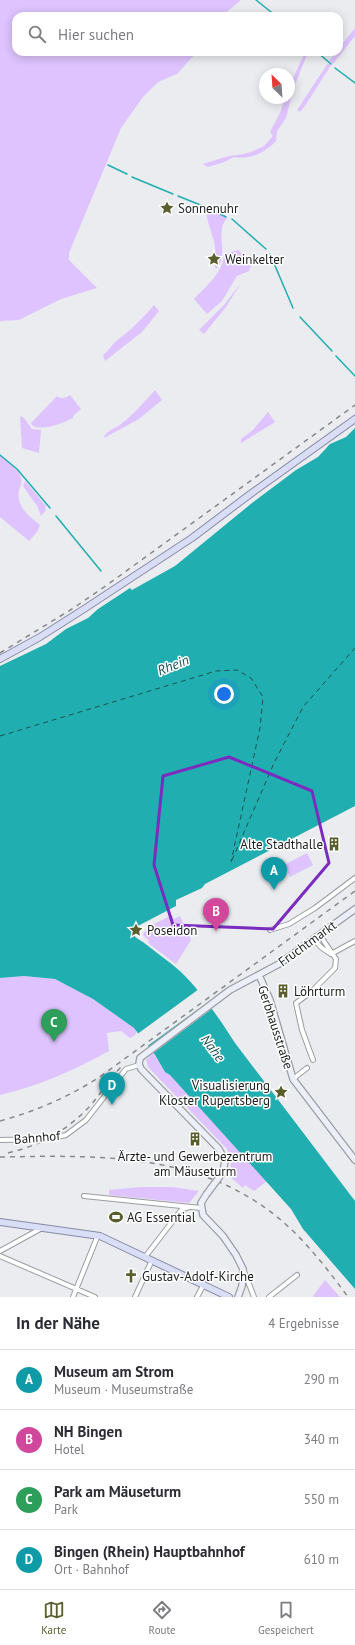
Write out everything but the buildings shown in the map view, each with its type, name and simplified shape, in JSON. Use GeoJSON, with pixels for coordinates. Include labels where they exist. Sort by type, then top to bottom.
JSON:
{"type":"FeatureCollection","features":[{"type":"Feature","properties":{"kind":"main road"},"geometry":{"type":"LineString","coordinates":[[0,659],[84,610],[192,538],[249,494],[355,419]]}},
{"type":"Feature","properties":{"kind":"main road","name":"Fruchtmarkt"},"geometry":{"type":"LineString","coordinates":[[139,1065],[140,1058],[147,1052],[233,987],[279,964],[355,909]]}},
{"type":"Feature","properties":{"kind":"main road","name":"Gerbhausstraße"},"geometry":{"type":"LineString","coordinates":[[259,975],[270,1000],[293,1079]]}},
{"type":"Feature","properties":{"kind":"main road"},"geometry":{"type":"LineString","coordinates":[[139,1065],[141,1069],[219,1149],[225,1161],[223,1172],[202,1201],[201,1208],[205,1217],[219,1230],[231,1247],[243,1269],[242,1286],[238,1297]]}},
{"type":"Feature","properties":{"kind":"main road"},"geometry":{"type":"LineString","coordinates":[[293,1079],[355,1159]]}},
{"type":"Feature","properties":{"kind":"main road"},"geometry":{"type":"LineString","coordinates":[[0,1222],[98,1235],[229,1297]]}},
{"type":"Feature","properties":{"kind":"street"},"geometry":{"type":"LineString","coordinates":[[270,930],[289,924],[315,908],[355,878]]}},
{"type":"Feature","properties":{"kind":"street"},"geometry":{"type":"LineString","coordinates":[[313,1060],[302,1030],[296,1003],[311,992],[336,968],[337,962],[319,934]]}},
{"type":"Feature","properties":{"kind":"street"},"geometry":{"type":"LineString","coordinates":[[313,939],[331,954]]}},
{"type":"Feature","properties":{"kind":"street"},"geometry":{"type":"LineString","coordinates":[[331,954],[355,941]]}},
{"type":"Feature","properties":{"kind":"street","name":"Bahnhof"},"geometry":{"type":"LineString","coordinates":[[0,1140],[48,1139],[66,1135],[86,1120],[126,1069],[139,1065]]}},
{"type":"Feature","properties":{"kind":"street"},"geometry":{"type":"LineString","coordinates":[[293,1079],[307,1068]]}},
{"type":"Feature","properties":{"kind":"street"},"geometry":{"type":"LineString","coordinates":[[84,1196],[182,1205],[187,1208]]}},
{"type":"Feature","properties":{"kind":"street"},"geometry":{"type":"LineString","coordinates":[[145,1256],[182,1210],[187,1208],[201,1208]]}},
{"type":"Feature","properties":{"kind":"street"},"geometry":{"type":"LineString","coordinates":[[0,1251],[43,1228]]}},
{"type":"Feature","properties":{"kind":"street"},"geometry":{"type":"LineString","coordinates":[[73,1297],[98,1235]]}},
{"type":"Feature","properties":{"kind":"street"},"geometry":{"type":"LineString","coordinates":[[0,1256],[95,1297]]}},
{"type":"Feature","properties":{"kind":"street"},"geometry":{"type":"LineString","coordinates":[[135,1297],[152,1260]]}},
{"type":"Feature","properties":{"kind":"street"},"geometry":{"type":"LineString","coordinates":[[243,1269],[254,1297]]}},
{"type":"Feature","properties":{"kind":"street"},"geometry":{"type":"LineString","coordinates":[[269,1297],[297,1275]]}},
{"type":"Feature","properties":{"kind":"street"},"geometry":{"type":"LineString","coordinates":[[197,1297],[204,1284]]}},
{"type":"Feature","properties":{"kind":"highlighted area"},"geometry":{"type":"Polygon","coordinates":[[[229,757],[312,791],[329,863],[273,929],[173,925],[154,865],[163,776],[229,757]]]}},
{"type":"Feature","properties":{"kind":"shaded area"},"geometry":{"type":"Polygon","coordinates":[[[0,0],[241,0],[227,12],[12,12],[12,56],[193,56],[177,74],[158,82],[143,97],[121,128],[69,253],[69,260],[97,288],[61,299],[19,320],[0,321],[0,0]]]}},
{"type":"Feature","properties":{"kind":"shaded area"},"geometry":{"type":"Polygon","coordinates":[[[355,28],[355,36],[343,51],[343,43],[355,28]]]}},
{"type":"Feature","properties":{"kind":"shaded area"},"geometry":{"type":"Polygon","coordinates":[[[303,56],[306,56],[295,85],[295,74],[303,56]]]}},
{"type":"Feature","properties":{"kind":"shaded area"},"geometry":{"type":"Polygon","coordinates":[[[333,56],[339,56],[333,64],[329,61],[333,56]]]}},
{"type":"Feature","properties":{"kind":"shaded area"},"geometry":{"type":"Polygon","coordinates":[[[328,63],[331,65],[300,112],[297,110],[328,63]]]}},
{"type":"Feature","properties":{"kind":"shaded area"},"geometry":{"type":"Polygon","coordinates":[[[283,104],[290,104],[286,118],[277,131],[276,141],[267,149],[256,155],[240,158],[234,157],[222,163],[207,167],[203,164],[229,156],[251,152],[264,146],[273,136],[270,132],[283,104]]]}},
{"type":"Feature","properties":{"kind":"shaded area"},"geometry":{"type":"Polygon","coordinates":[[[206,207],[227,218],[223,224],[221,237],[222,257],[216,269],[215,247],[207,217],[206,207]]]}},
{"type":"Feature","properties":{"kind":"shaded area"},"geometry":{"type":"Polygon","coordinates":[[[238,250],[252,263],[249,271],[237,276],[222,301],[207,314],[194,299],[209,284],[221,267],[224,254],[238,250]]]}},
{"type":"Feature","properties":{"kind":"shaded area"},"geometry":{"type":"Polygon","coordinates":[[[241,283],[226,307],[204,334],[199,330],[224,305],[241,283]]]}},
{"type":"Feature","properties":{"kind":"shaded area"},"geometry":{"type":"Polygon","coordinates":[[[154,305],[159,311],[142,332],[105,361],[103,355],[154,305]]]}},
{"type":"Feature","properties":{"kind":"shaded area"},"geometry":{"type":"Polygon","coordinates":[[[155,390],[162,400],[139,419],[104,438],[108,432],[121,424],[139,408],[155,390]]]}},
{"type":"Feature","properties":{"kind":"shaded area"},"geometry":{"type":"Polygon","coordinates":[[[70,395],[81,409],[73,416],[73,418],[48,427],[42,428],[33,426],[31,423],[57,396],[64,398],[70,395]]]}},
{"type":"Feature","properties":{"kind":"shaded area"},"geometry":{"type":"Polygon","coordinates":[[[268,412],[275,422],[241,443],[241,439],[253,430],[268,412]]]}},
{"type":"Feature","properties":{"kind":"shaded area"},"geometry":{"type":"Polygon","coordinates":[[[20,416],[24,418],[32,429],[41,430],[39,453],[22,448],[20,416]]]}},
{"type":"Feature","properties":{"kind":"shaded area"},"geometry":{"type":"Polygon","coordinates":[[[0,456],[14,467],[20,475],[22,481],[19,490],[19,501],[21,506],[27,514],[40,525],[37,532],[29,541],[0,517],[0,456]]]}},
{"type":"Feature","properties":{"kind":"shaded area"},"geometry":{"type":"Polygon","coordinates":[[[25,481],[46,506],[46,510],[41,516],[37,506],[23,486],[25,481]]]}},
{"type":"Feature","properties":{"kind":"shaded area"},"geometry":{"type":"Polygon","coordinates":[[[307,853],[313,865],[290,877],[284,865],[307,853]]]}},
{"type":"Feature","properties":{"kind":"shaded area"},"geometry":{"type":"Polygon","coordinates":[[[172,915],[174,919],[180,916],[191,940],[176,964],[148,943],[149,941],[143,935],[144,932],[155,926],[154,924],[172,915]]]}},
{"type":"Feature","properties":{"kind":"shaded area"},"geometry":{"type":"Polygon","coordinates":[[[24,976],[55,979],[93,999],[134,1028],[137,1032],[130,1038],[121,1031],[107,1033],[109,1051],[56,1077],[29,1087],[0,1095],[0,978],[24,976]]]}},
{"type":"Feature","properties":{"kind":"shaded area"},"geometry":{"type":"Polygon","coordinates":[[[153,1053],[165,1072],[170,1075],[267,1181],[254,1191],[245,1185],[243,1188],[229,1176],[234,1171],[231,1167],[227,1149],[148,1067],[146,1060],[153,1053]]]}},
{"type":"Feature","properties":{"kind":"shaded area"},"geometry":{"type":"Polygon","coordinates":[[[140,1187],[172,1187],[199,1191],[189,1203],[109,1195],[109,1190],[140,1187]]]}},
{"type":"Feature","properties":{"kind":"shaded area"},"geometry":{"type":"Polygon","coordinates":[[[325,1280],[340,1297],[313,1296],[325,1280]]]}},
{"type":"Feature","properties":{"kind":"water"},"geometry":{"type":"Polygon","coordinates":[[[355,428],[355,806],[205,884],[202,888],[176,900],[176,906],[136,927],[133,931],[136,938],[176,968],[188,979],[203,997],[235,1043],[355,1201],[355,1289],[303,1229],[291,1209],[170,1075],[165,1072],[155,1055],[134,1028],[93,999],[55,979],[24,976],[0,978],[0,666],[46,644],[66,629],[88,618],[98,609],[130,588],[132,590],[175,566],[252,503],[296,470],[318,457],[330,444],[346,437],[355,428]]]}},
{"type":"Feature","properties":{"kind":"pier"},"geometry":{"type":"Polygon","coordinates":[[[199,989],[208,1002],[146,1047],[136,1035],[199,989]]]}},
{"type":"Feature","properties":{"kind":"pier"},"geometry":{"type":"Polygon","coordinates":[[[208,1002],[213,1008],[152,1054],[147,1048],[208,1002]]]}},
{"type":"Feature","properties":{"kind":"waterway"},"geometry":{"type":"LineString","coordinates":[[256,0],[271,12]]}},
{"type":"Feature","properties":{"kind":"waterway"},"geometry":{"type":"LineString","coordinates":[[322,56],[331,64]]}},
{"type":"Feature","properties":{"kind":"waterway"},"geometry":{"type":"LineString","coordinates":[[335,68],[355,83]]}},
{"type":"Feature","properties":{"kind":"waterway"},"geometry":{"type":"LineString","coordinates":[[108,165],[127,174]]}},
{"type":"Feature","properties":{"kind":"waterway"},"geometry":{"type":"LineString","coordinates":[[132,177],[173,194]]}},
{"type":"Feature","properties":{"kind":"waterway"},"geometry":{"type":"LineString","coordinates":[[178,196],[203,206]]}},
{"type":"Feature","properties":{"kind":"waterway"},"geometry":{"type":"LineString","coordinates":[[207,207],[226,217]]}},
{"type":"Feature","properties":{"kind":"waterway"},"geometry":{"type":"LineString","coordinates":[[232,219],[266,249]]}},
{"type":"Feature","properties":{"kind":"waterway"},"geometry":{"type":"LineString","coordinates":[[270,254],[293,308]]}},
{"type":"Feature","properties":{"kind":"waterway"},"geometry":{"type":"LineString","coordinates":[[300,317],[332,351]]}},
{"type":"Feature","properties":{"kind":"waterway"},"geometry":{"type":"LineString","coordinates":[[336,356],[355,376]]}},
{"type":"Feature","properties":{"kind":"waterway"},"geometry":{"type":"LineString","coordinates":[[0,455],[17,469],[50,508]]}},
{"type":"Feature","properties":{"kind":"waterway"},"geometry":{"type":"LineString","coordinates":[[56,516],[101,571]]}},
{"type":"Feature","properties":{"kind":"ferry route"},"geometry":{"type":"LineString","coordinates":[[232,860],[274,763],[303,707],[355,648]]}},
{"type":"Feature","properties":{"kind":"ferry route"},"geometry":{"type":"LineString","coordinates":[[0,736],[216,671],[237,670],[251,678],[263,697],[260,728],[231,862]]}},
{"type":"Feature","properties":{"kind":"railway"},"geometry":{"type":"LineString","coordinates":[[0,653],[72,609],[107,585],[355,405]]}},
{"type":"Feature","properties":{"kind":"railway"},"geometry":{"type":"LineString","coordinates":[[0,1121],[52,1103],[101,1076],[355,891]]}},
{"type":"Feature","properties":{"kind":"railway"},"geometry":{"type":"LineString","coordinates":[[8,1153],[31,1146],[63,1130],[90,1106],[121,1067]]}},
{"type":"Feature","properties":{"kind":"railway"},"geometry":{"type":"LineString","coordinates":[[0,1157],[40,1156],[119,1159],[157,1164],[195,1173],[230,1187],[264,1207],[296,1234],[323,1264],[348,1297]]}},
{"type":"Feature","properties":{"kind":"place","name":"Sonnenuhr"},"geometry":{"type":"Point","coordinates":[167,208]}},
{"type":"Feature","properties":{"kind":"place","name":"Weinkelter"},"geometry":{"type":"Point","coordinates":[214,259]}},
{"type":"Feature","properties":{"kind":"place","name":"Alte Stadthalle"},"geometry":{"type":"Point","coordinates":[334,844]}},
{"type":"Feature","properties":{"kind":"place","name":"Museum am Strom"},"geometry":{"type":"Point","coordinates":[274,890]}},
{"type":"Feature","properties":{"kind":"place","name":"Poseidon"},"geometry":{"type":"Point","coordinates":[136,930]}},
{"type":"Feature","properties":{"kind":"place","name":"NH Bingen"},"geometry":{"type":"Point","coordinates":[216,931]}},
{"type":"Feature","properties":{"kind":"place","name":"Löhrturm"},"geometry":{"type":"Point","coordinates":[283,991]}},
{"type":"Feature","properties":{"kind":"place","name":"Park am Mäuseturm"},"geometry":{"type":"Point","coordinates":[54,1042]}},
{"type":"Feature","properties":{"kind":"place","name":"Visualisierung Kloster Rupertsberg"},"geometry":{"type":"Point","coordinates":[281,1092]}},
{"type":"Feature","properties":{"kind":"place","name":"Bingen (Rhein) Hauptbahnhof"},"geometry":{"type":"Point","coordinates":[112,1105]}},
{"type":"Feature","properties":{"kind":"place","name":"Ärzte- und Gewerbezentrum am Mäuseturm"},"geometry":{"type":"Point","coordinates":[195,1139]}},
{"type":"Feature","properties":{"kind":"place","name":"AG Essential"},"geometry":{"type":"Point","coordinates":[116,1217]}},
{"type":"Feature","properties":{"kind":"place","name":"Gustav-Adolf-Kirche"},"geometry":{"type":"Point","coordinates":[131,1276]}},
{"type":"Feature","properties":{"kind":"water label","name":"Rhein"},"geometry":{"type":"Point","coordinates":[173,665]}},
{"type":"Feature","properties":{"kind":"water label","name":"Nahe"},"geometry":{"type":"Point","coordinates":[213,1048]}}]}
